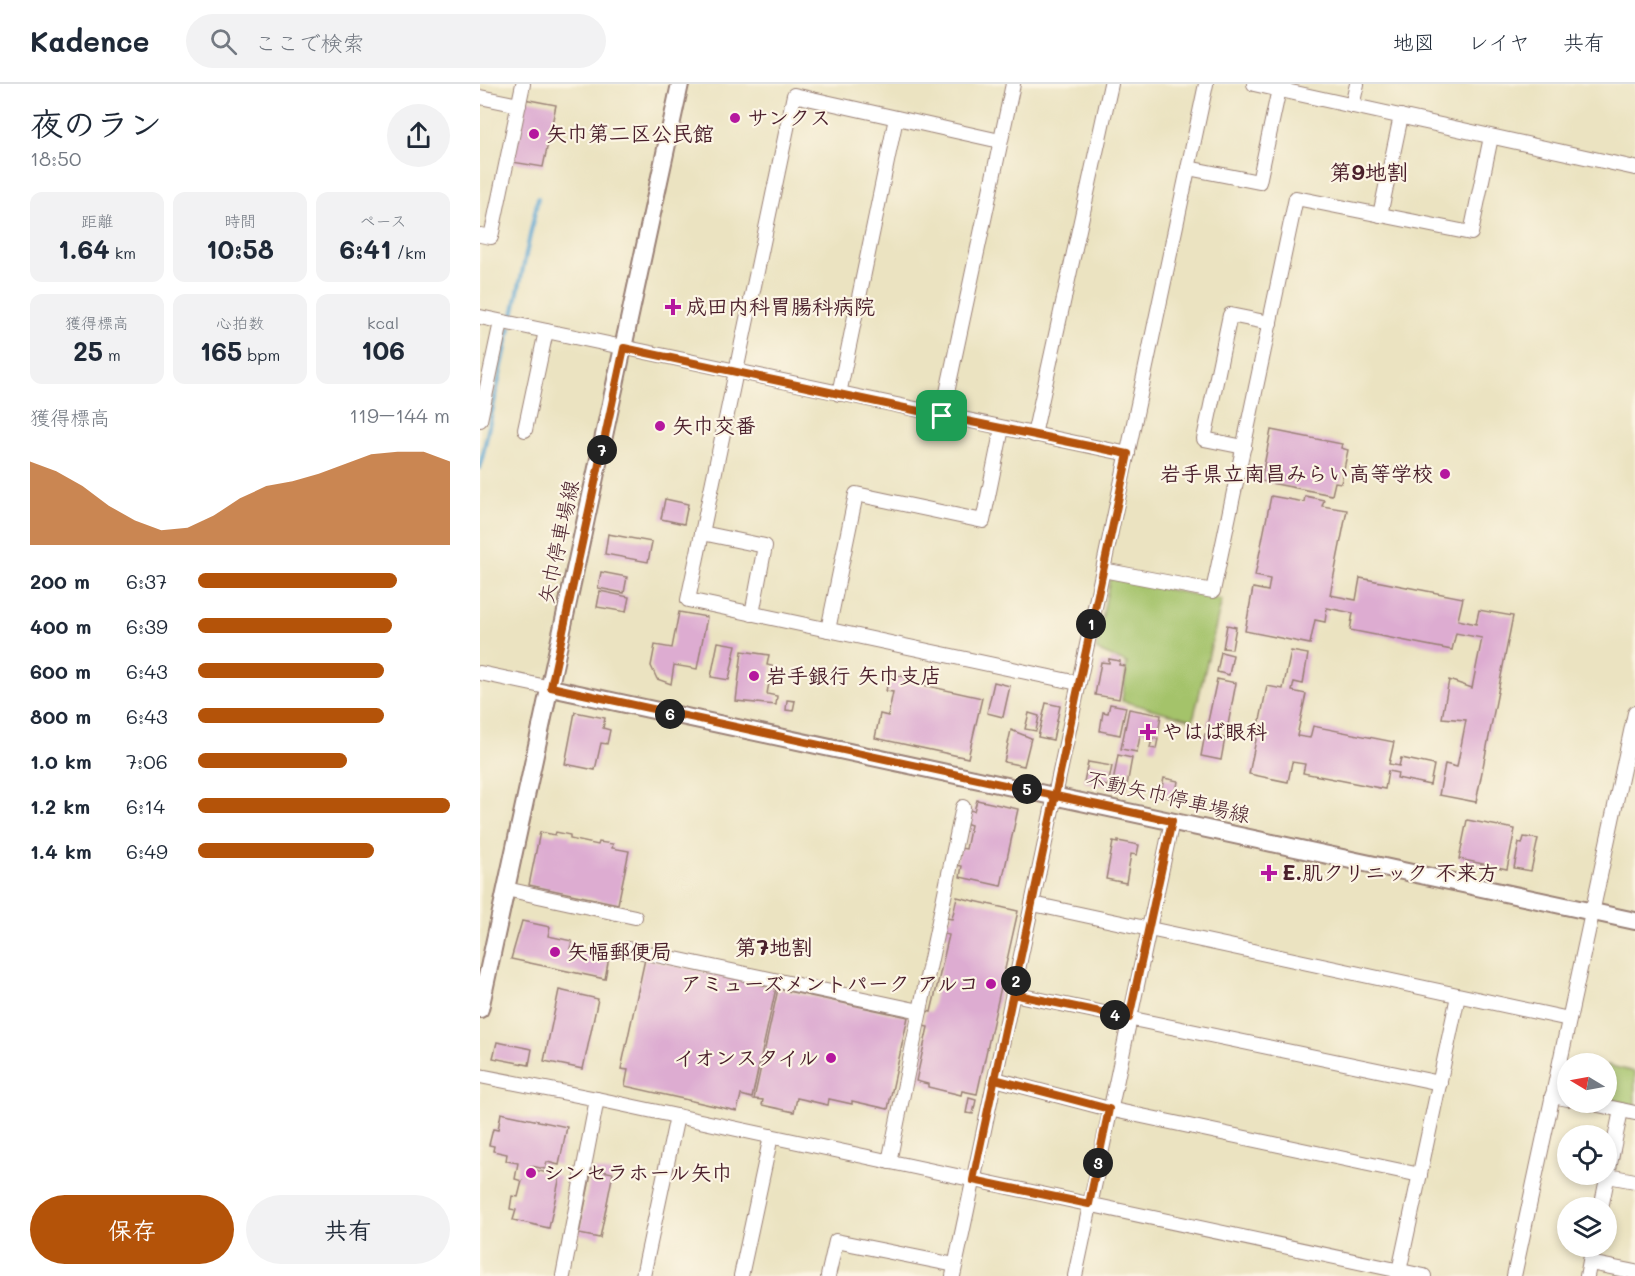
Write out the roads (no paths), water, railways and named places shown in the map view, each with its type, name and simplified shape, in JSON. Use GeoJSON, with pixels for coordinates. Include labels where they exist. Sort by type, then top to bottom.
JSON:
{"type":"FeatureCollection","features":[{"type":"Feature","properties":{"kind":"main road","name":"矢巾停車場線"},"geometry":{"type":"LineString","coordinates":[[480,1009],[484,972],[506,889],[551,687],[680,84]]}},
{"type":"Feature","properties":{"kind":"main road","name":"不動矢巾停車場線"},"geometry":{"type":"LineString","coordinates":[[551,687],[1635,921]]}},
{"type":"Feature","properties":{"kind":"street"},"geometry":{"type":"LineString","coordinates":[[480,235],[491,237],[523,84]]}},
{"type":"Feature","properties":{"kind":"street"},"geometry":{"type":"LineString","coordinates":[[942,416],[1013,84]]}},
{"type":"Feature","properties":{"kind":"street"},"geometry":{"type":"LineString","coordinates":[[1034,435],[1111,84]]}},
{"type":"Feature","properties":{"kind":"street"},"geometry":{"type":"LineString","coordinates":[[828,1276],[836,1240],[954,1271],[1057,795],[1078,683],[1206,84]]}},
{"type":"Feature","properties":{"kind":"street"},"geometry":{"type":"LineString","coordinates":[[1254,84],[1635,168]]}},
{"type":"Feature","properties":{"kind":"street"},"geometry":{"type":"LineString","coordinates":[[1352,106],[1357,84]]}},
{"type":"Feature","properties":{"kind":"street"},"geometry":{"type":"LineString","coordinates":[[1188,168],[1259,182],[1279,89]]}},
{"type":"Feature","properties":{"kind":"street"},"geometry":{"type":"LineString","coordinates":[[1000,141],[794,96],[688,600],[1078,683]]}},
{"type":"Feature","properties":{"kind":"street"},"geometry":{"type":"LineString","coordinates":[[480,98],[519,105]]}},
{"type":"Feature","properties":{"kind":"street"},"geometry":{"type":"LineString","coordinates":[[1380,215],[1401,116]]}},
{"type":"Feature","properties":{"kind":"street"},"geometry":{"type":"LineString","coordinates":[[839,394],[896,118]]}},
{"type":"Feature","properties":{"kind":"street"},"geometry":{"type":"LineString","coordinates":[[1103,570],[1213,591],[1296,198],[1472,233],[1491,137]]}},
{"type":"Feature","properties":{"kind":"street"},"geometry":{"type":"LineString","coordinates":[[1244,447],[1204,439],[1230,315],[1270,323]]}},
{"type":"Feature","properties":{"kind":"street"},"geometry":{"type":"LineString","coordinates":[[480,317],[1128,454]]}},
{"type":"Feature","properties":{"kind":"street"},"geometry":{"type":"LineString","coordinates":[[480,420],[508,323]]}},
{"type":"Feature","properties":{"kind":"street"},"geometry":{"type":"LineString","coordinates":[[525,430],[546,331]]}},
{"type":"Feature","properties":{"kind":"street"},"geometry":{"type":"LineString","coordinates":[[828,630],[856,494],[983,521],[1002,428]]}},
{"type":"Feature","properties":{"kind":"street"},"geometry":{"type":"LineString","coordinates":[[702,533],[765,546],[752,614]]}},
{"type":"Feature","properties":{"kind":"street"},"geometry":{"type":"LineString","coordinates":[[480,673],[551,687]]}},
{"type":"Feature","properties":{"kind":"street"},"geometry":{"type":"LineString","coordinates":[[1514,1276],[1635,713]]}},
{"type":"Feature","properties":{"kind":"street"},"geometry":{"type":"LineString","coordinates":[[889,1162],[963,807]]}},
{"type":"Feature","properties":{"kind":"street"},"geometry":{"type":"LineString","coordinates":[[1075,1276],[1172,821]]}},
{"type":"Feature","properties":{"kind":"street"},"geometry":{"type":"LineString","coordinates":[[506,889],[635,917]]}},
{"type":"Feature","properties":{"kind":"street"},"geometry":{"type":"LineString","coordinates":[[1033,904],[1569,1019]]}},
{"type":"Feature","properties":{"kind":"street"},"geometry":{"type":"LineString","coordinates":[[628,949],[920,1011]]}},
{"type":"Feature","properties":{"kind":"street"},"geometry":{"type":"LineString","coordinates":[[1013,994],[1440,1083]]}},
{"type":"Feature","properties":{"kind":"street"},"geometry":{"type":"LineString","coordinates":[[1398,1273],[1458,996]]}},
{"type":"Feature","properties":{"kind":"street"},"geometry":{"type":"LineString","coordinates":[[480,1076],[1089,1204],[1398,1273],[1424,1276]]}},
{"type":"Feature","properties":{"kind":"street"},"geometry":{"type":"LineString","coordinates":[[995,1079],[1109,1109],[1420,1175]]}},
{"type":"Feature","properties":{"kind":"street"},"geometry":{"type":"LineString","coordinates":[[1552,1096],[1557,1097]]}},
{"type":"Feature","properties":{"kind":"street"},"geometry":{"type":"LineString","coordinates":[[563,1276],[597,1099]]}},
{"type":"Feature","properties":{"kind":"street"},"geometry":{"type":"LineString","coordinates":[[1617,1147],[1628,1112]]}},
{"type":"Feature","properties":{"kind":"street"},"geometry":{"type":"LineString","coordinates":[[643,1276],[677,1116]]}},
{"type":"Feature","properties":{"kind":"street"},"geometry":{"type":"LineString","coordinates":[[741,1276],[771,1136]]}},
{"type":"Feature","properties":{"kind":"street"},"geometry":{"type":"LineString","coordinates":[[1617,1178],[1635,1181]]}},
{"type":"Feature","properties":{"kind":"street"},"geometry":{"type":"LineString","coordinates":[[1588,1270],[1635,1272]]}},
{"type":"Feature","properties":{"kind":"waterway"},"geometry":{"type":"LineString","coordinates":[[512,320],[538,198]]}},
{"type":"Feature","properties":{"kind":"waterway"},"geometry":{"type":"LineString","coordinates":[[480,468],[510,328]]}},
{"type":"Feature","properties":{"kind":"place","name":"サンクス"},"geometry":{"type":"Point","coordinates":[735,118]}},
{"type":"Feature","properties":{"kind":"place","name":"矢巾第二区公民館"},"geometry":{"type":"Point","coordinates":[534,134]}},
{"type":"Feature","properties":{"kind":"place","name":"成田内科胃腸科病院"},"geometry":{"type":"Point","coordinates":[673,307]}},
{"type":"Feature","properties":{"kind":"place","name":"矢巾交番"},"geometry":{"type":"Point","coordinates":[660,426]}},
{"type":"Feature","properties":{"kind":"place","name":"岩手県立南昌みらい高等学校"},"geometry":{"type":"Point","coordinates":[1445,474]}},
{"type":"Feature","properties":{"kind":"place","name":"岩手銀行 矢巾支店"},"geometry":{"type":"Point","coordinates":[754,676]}},
{"type":"Feature","properties":{"kind":"place","name":"やはば眼科"},"geometry":{"type":"Point","coordinates":[1148,732]}},
{"type":"Feature","properties":{"kind":"place","name":"E.肌クリニック 不来方"},"geometry":{"type":"Point","coordinates":[1269,873]}},
{"type":"Feature","properties":{"kind":"place","name":"矢幅郵便局"},"geometry":{"type":"Point","coordinates":[555,952]}},
{"type":"Feature","properties":{"kind":"place","name":"アミューズメントパーク アルコ"},"geometry":{"type":"Point","coordinates":[991,984]}},
{"type":"Feature","properties":{"kind":"place","name":"イオンスタイル"},"geometry":{"type":"Point","coordinates":[831,1058]}},
{"type":"Feature","properties":{"kind":"place","name":"シンセラホール矢巾"},"geometry":{"type":"Point","coordinates":[531,1173]}},
{"type":"Feature","properties":{"kind":"district","name":"第9地割"},"geometry":{"type":"Point","coordinates":[1369,172]}},
{"type":"Feature","properties":{"kind":"district","name":"第7地割"},"geometry":{"type":"Point","coordinates":[774,947]}}]}
